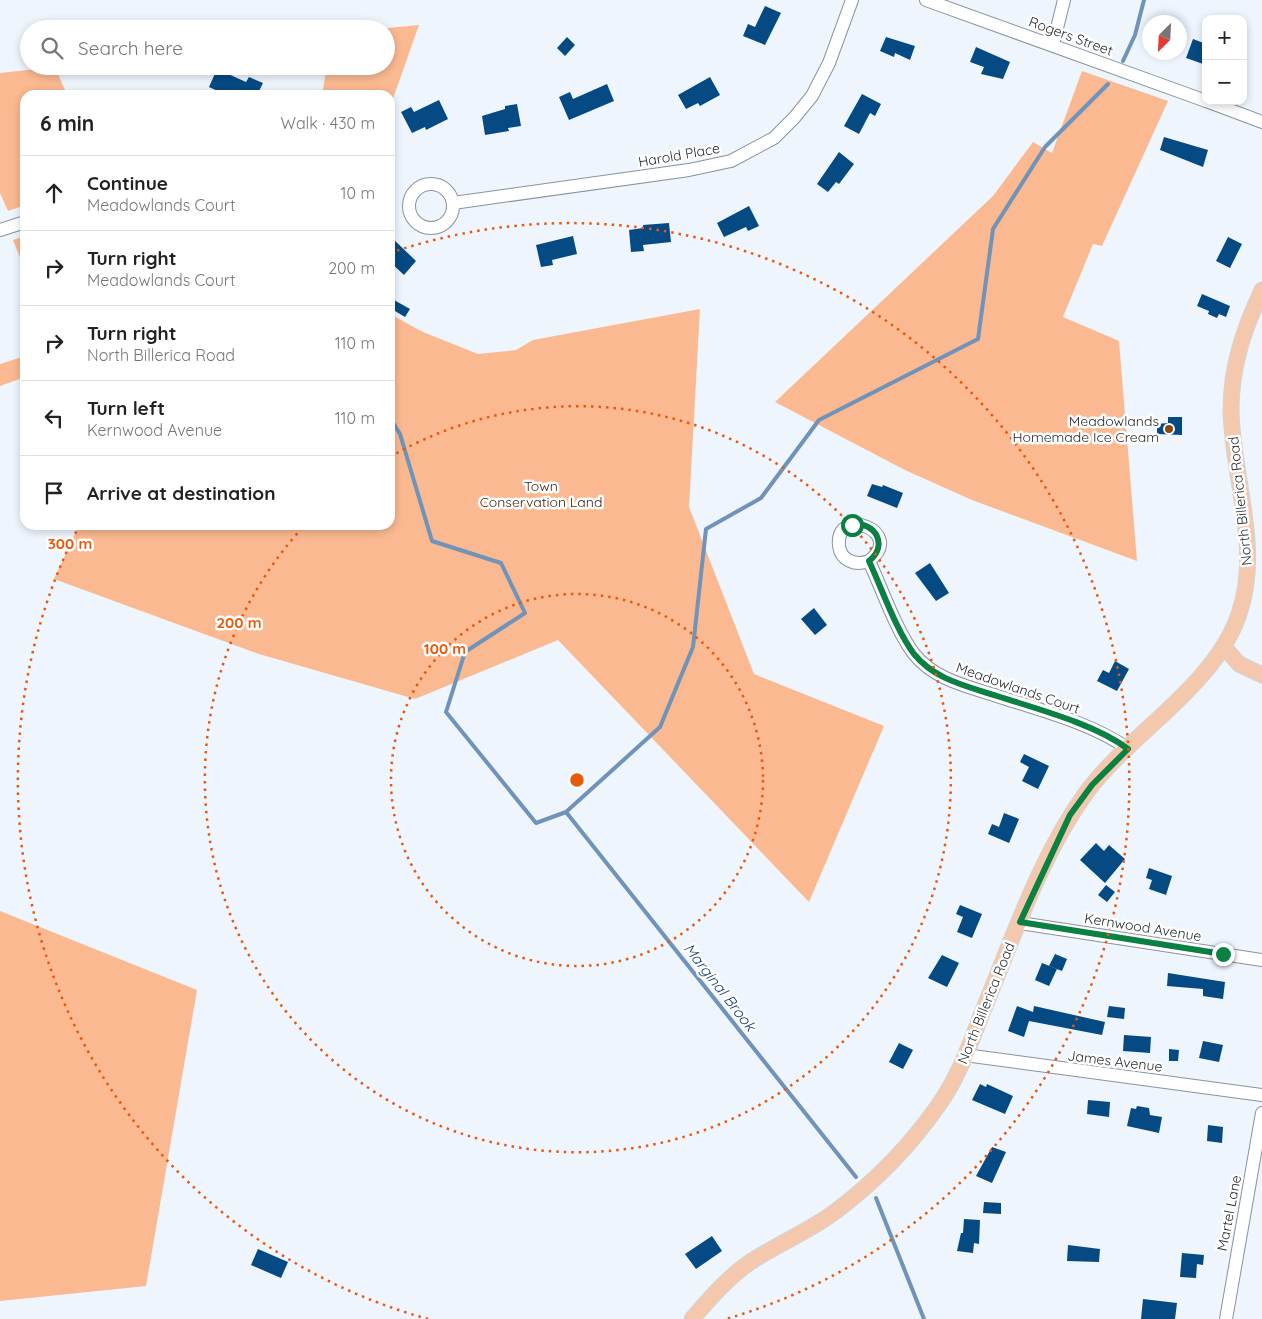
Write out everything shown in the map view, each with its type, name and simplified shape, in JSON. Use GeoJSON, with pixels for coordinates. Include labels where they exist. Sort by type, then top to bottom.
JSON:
{"type":"FeatureCollection","features":[{"type":"Feature","properties":{"kind":"main road","name":"North Billerica Road"},"geometry":{"type":"LineString","coordinates":[[699,1317],[717,1291],[753,1260],[834,1213],[886,1169],[940,1103],[965,1055],[1020,922],[1070,815],[1092,785],[1207,669],[1224,647],[1239,615],[1246,588],[1248,561],[1231,412],[1232,379],[1237,354],[1262,290]]}},
{"type":"Feature","properties":{"kind":"main road"},"geometry":{"type":"LineString","coordinates":[[1224,647],[1240,664],[1262,675]]}},
{"type":"Feature","properties":{"kind":"street","name":"Harold Place"},"geometry":{"type":"LineString","coordinates":[[453,203],[689,170],[731,161],[774,138],[812,96],[829,63],[852,0]]}},
{"type":"Feature","properties":{"kind":"street","name":"Rogers Street"},"geometry":{"type":"LineString","coordinates":[[926,0],[1053,44],[1202,100]]}},
{"type":"Feature","properties":{"kind":"street"},"geometry":{"type":"LineString","coordinates":[[1053,44],[1064,0]]}},
{"type":"Feature","properties":{"kind":"street","name":"Rogers Street"},"geometry":{"type":"LineString","coordinates":[[1217,105],[1262,122]]}},
{"type":"Feature","properties":{"kind":"street"},"geometry":{"type":"LineString","coordinates":[[0,230],[20,224]]}},
{"type":"Feature","properties":{"kind":"street","name":"Meadowlands Court"},"geometry":{"type":"LineString","coordinates":[[869,561],[906,641],[915,654],[930,669],[954,682],[1090,728],[1115,739],[1128,749]]}},
{"type":"Feature","properties":{"kind":"street","name":"Kernwood Avenue"},"geometry":{"type":"LineString","coordinates":[[1020,922],[1262,960]]}},
{"type":"Feature","properties":{"kind":"street","name":"James Avenue"},"geometry":{"type":"LineString","coordinates":[[965,1055],[1262,1095]]}},
{"type":"Feature","properties":{"kind":"street","name":"Martel Lane"},"geometry":{"type":"LineString","coordinates":[[1226,1319],[1262,1113]]}},
{"type":"Feature","properties":{"kind":"green space"},"geometry":{"type":"Polygon","coordinates":[[[419,25],[395,93],[395,90],[323,90],[325,75],[395,75],[395,27],[419,25]]]}},
{"type":"Feature","properties":{"kind":"green space"},"geometry":{"type":"Polygon","coordinates":[[[20,71],[20,75],[58,75],[65,90],[20,90],[20,207],[8,211],[0,193],[0,73],[20,71]]]}},
{"type":"Feature","properties":{"kind":"green space"},"geometry":{"type":"Polygon","coordinates":[[[1082,71],[1168,101],[1102,246],[1093,244],[1063,317],[1119,341],[1137,561],[972,500],[905,470],[775,402],[993,196],[1033,142],[1052,153],[1082,71]]]}},
{"type":"Feature","properties":{"kind":"green space"},"geometry":{"type":"Polygon","coordinates":[[[20,238],[20,258],[13,240],[20,238]]]}},
{"type":"Feature","properties":{"kind":"green space","name":"Town Conservation Land"},"geometry":{"type":"Polygon","coordinates":[[[700,309],[689,507],[754,674],[884,726],[809,902],[558,640],[415,699],[259,654],[54,579],[77,530],[395,530],[395,317],[423,332],[478,354],[516,350],[533,340],[700,309]]]}},
{"type":"Feature","properties":{"kind":"green space"},"geometry":{"type":"Polygon","coordinates":[[[20,358],[20,379],[0,386],[0,364],[20,358]]]}},
{"type":"Feature","properties":{"kind":"green space"},"geometry":{"type":"Polygon","coordinates":[[[0,911],[197,990],[146,1286],[0,1301],[0,911]]]}},
{"type":"Feature","properties":{"kind":"building"},"geometry":{"type":"Polygon","coordinates":[[[765,6],[781,13],[765,45],[743,36],[748,24],[755,27],[765,6]]]}},
{"type":"Feature","properties":{"kind":"building"},"geometry":{"type":"Polygon","coordinates":[[[567,37],[575,45],[565,56],[557,48],[567,37]]]}},
{"type":"Feature","properties":{"kind":"building"},"geometry":{"type":"Polygon","coordinates":[[[886,37],[915,46],[910,60],[895,53],[894,57],[880,51],[886,37]]]}},
{"type":"Feature","properties":{"kind":"building"},"geometry":{"type":"Polygon","coordinates":[[[1193,39],[1202,42],[1202,64],[1187,58],[1193,39]]]}},
{"type":"Feature","properties":{"kind":"building"},"geometry":{"type":"Polygon","coordinates":[[[976,47],[1010,62],[1003,79],[981,74],[984,67],[970,62],[976,47]]]}},
{"type":"Feature","properties":{"kind":"building"},"geometry":{"type":"Polygon","coordinates":[[[214,75],[230,75],[246,82],[249,77],[263,83],[260,90],[215,90],[209,87],[214,75]]]}},
{"type":"Feature","properties":{"kind":"building"},"geometry":{"type":"Polygon","coordinates":[[[710,77],[720,95],[700,106],[698,103],[686,109],[678,95],[710,77]]]}},
{"type":"Feature","properties":{"kind":"building"},"geometry":{"type":"Polygon","coordinates":[[[607,84],[614,101],[569,120],[559,97],[570,92],[573,99],[607,84]]]}},
{"type":"Feature","properties":{"kind":"building"},"geometry":{"type":"Polygon","coordinates":[[[862,94],[881,104],[875,116],[870,113],[859,134],[844,126],[862,94]]]}},
{"type":"Feature","properties":{"kind":"building"},"geometry":{"type":"Polygon","coordinates":[[[439,100],[448,119],[426,130],[425,127],[412,133],[401,112],[411,107],[414,112],[439,100]]]}},
{"type":"Feature","properties":{"kind":"building"},"geometry":{"type":"Polygon","coordinates":[[[517,104],[521,126],[508,128],[509,131],[485,135],[482,116],[505,109],[505,106],[517,104]]]}},
{"type":"Feature","properties":{"kind":"building"},"geometry":{"type":"Polygon","coordinates":[[[1164,137],[1208,150],[1203,167],[1160,150],[1164,137]]]}},
{"type":"Feature","properties":{"kind":"building"},"geometry":{"type":"Polygon","coordinates":[[[839,152],[854,164],[839,184],[836,182],[828,192],[817,184],[839,152]]]}},
{"type":"Feature","properties":{"kind":"building"},"geometry":{"type":"Polygon","coordinates":[[[749,206],[759,226],[748,231],[746,227],[724,237],[717,223],[749,206]]]}},
{"type":"Feature","properties":{"kind":"building"},"geometry":{"type":"Polygon","coordinates":[[[669,223],[671,242],[643,245],[644,251],[631,252],[629,230],[643,228],[643,225],[669,223]]]}},
{"type":"Feature","properties":{"kind":"building"},"geometry":{"type":"Polygon","coordinates":[[[573,236],[577,254],[552,260],[553,265],[541,267],[536,245],[573,236]]]}},
{"type":"Feature","properties":{"kind":"building"},"geometry":{"type":"Polygon","coordinates":[[[1228,237],[1242,244],[1230,268],[1216,261],[1228,237]]]}},
{"type":"Feature","properties":{"kind":"building"},"geometry":{"type":"Polygon","coordinates":[[[395,241],[416,261],[404,275],[395,267],[395,241]]]}},
{"type":"Feature","properties":{"kind":"building"},"geometry":{"type":"Polygon","coordinates":[[[1202,294],[1230,306],[1226,317],[1219,314],[1217,318],[1208,314],[1209,311],[1197,306],[1202,294]]]}},
{"type":"Feature","properties":{"kind":"building"},"geometry":{"type":"Polygon","coordinates":[[[395,301],[410,309],[405,317],[395,311],[395,301]]]}},
{"type":"Feature","properties":{"kind":"building","name":"Meadowlands Homemade Ice Cream"},"geometry":{"type":"Polygon","coordinates":[[[1168,417],[1182,417],[1182,435],[1157,434],[1157,424],[1168,423],[1168,417]]]}},
{"type":"Feature","properties":{"kind":"building"},"geometry":{"type":"Polygon","coordinates":[[[872,484],[882,487],[883,485],[903,493],[897,508],[867,496],[872,484]]]}},
{"type":"Feature","properties":{"kind":"building"},"geometry":{"type":"Polygon","coordinates":[[[930,563],[949,593],[936,601],[915,573],[930,563]]]}},
{"type":"Feature","properties":{"kind":"building"},"geometry":{"type":"Polygon","coordinates":[[[814,608],[827,625],[815,635],[801,619],[814,608]]]}},
{"type":"Feature","properties":{"kind":"building"},"geometry":{"type":"Polygon","coordinates":[[[1115,661],[1129,669],[1117,691],[1097,681],[1103,670],[1109,673],[1115,661]]]}},
{"type":"Feature","properties":{"kind":"building"},"geometry":{"type":"Polygon","coordinates":[[[1024,754],[1049,766],[1038,789],[1022,781],[1029,767],[1020,762],[1024,754]]]}},
{"type":"Feature","properties":{"kind":"building"},"geometry":{"type":"Polygon","coordinates":[[[1004,813],[1019,819],[1009,843],[988,834],[992,824],[999,827],[1004,813]]]}},
{"type":"Feature","properties":{"kind":"building"},"geometry":{"type":"Polygon","coordinates":[[[1096,843],[1104,851],[1109,845],[1125,859],[1105,883],[1080,860],[1096,843]]]}},
{"type":"Feature","properties":{"kind":"building"},"geometry":{"type":"Polygon","coordinates":[[[1149,868],[1172,876],[1166,895],[1149,889],[1152,880],[1146,878],[1149,868]]]}},
{"type":"Feature","properties":{"kind":"building"},"geometry":{"type":"Polygon","coordinates":[[[1106,885],[1115,892],[1107,902],[1098,895],[1106,885]]]}},
{"type":"Feature","properties":{"kind":"building"},"geometry":{"type":"Polygon","coordinates":[[[960,905],[982,914],[972,938],[957,932],[963,917],[956,914],[960,905]]]}},
{"type":"Feature","properties":{"kind":"building"},"geometry":{"type":"Polygon","coordinates":[[[1055,954],[1067,959],[1062,971],[1049,966],[1055,954]]]}},
{"type":"Feature","properties":{"kind":"building"},"geometry":{"type":"Polygon","coordinates":[[[942,955],[959,963],[947,987],[928,978],[942,955]]]}},
{"type":"Feature","properties":{"kind":"building"},"geometry":{"type":"Polygon","coordinates":[[[1042,963],[1057,969],[1049,986],[1035,980],[1042,963]]]}},
{"type":"Feature","properties":{"kind":"building"},"geometry":{"type":"Polygon","coordinates":[[[1168,973],[1225,982],[1223,999],[1203,996],[1203,989],[1167,986],[1168,973]]]}},
{"type":"Feature","properties":{"kind":"building"},"geometry":{"type":"Polygon","coordinates":[[[1017,1006],[1033,1012],[1034,1006],[1105,1022],[1102,1035],[1029,1021],[1024,1037],[1008,1031],[1017,1006]]]}},
{"type":"Feature","properties":{"kind":"building"},"geometry":{"type":"Polygon","coordinates":[[[1109,1006],[1125,1008],[1124,1019],[1107,1017],[1109,1006]]]}},
{"type":"Feature","properties":{"kind":"building"},"geometry":{"type":"Polygon","coordinates":[[[1124,1035],[1151,1037],[1150,1053],[1123,1051],[1124,1035]]]}},
{"type":"Feature","properties":{"kind":"building"},"geometry":{"type":"Polygon","coordinates":[[[1203,1041],[1223,1045],[1219,1062],[1199,1058],[1203,1041]]]}},
{"type":"Feature","properties":{"kind":"building"},"geometry":{"type":"Polygon","coordinates":[[[899,1043],[913,1050],[903,1069],[889,1062],[899,1043]]]}},
{"type":"Feature","properties":{"kind":"building"},"geometry":{"type":"Polygon","coordinates":[[[1169,1049],[1179,1050],[1178,1061],[1169,1061],[1169,1049]]]}},
{"type":"Feature","properties":{"kind":"building"},"geometry":{"type":"Polygon","coordinates":[[[980,1084],[986,1087],[987,1084],[1013,1096],[1005,1114],[972,1100],[980,1084]]]}},
{"type":"Feature","properties":{"kind":"building"},"geometry":{"type":"Polygon","coordinates":[[[1088,1100],[1110,1102],[1109,1117],[1087,1114],[1088,1100]]]}},
{"type":"Feature","properties":{"kind":"building"},"geometry":{"type":"Polygon","coordinates":[[[1137,1106],[1149,1108],[1150,1115],[1162,1117],[1159,1133],[1127,1126],[1131,1108],[1136,1109],[1137,1106]]]}},
{"type":"Feature","properties":{"kind":"building"},"geometry":{"type":"Polygon","coordinates":[[[1208,1125],[1223,1127],[1222,1143],[1207,1141],[1208,1125]]]}},
{"type":"Feature","properties":{"kind":"building"},"geometry":{"type":"Polygon","coordinates":[[[992,1147],[1006,1152],[992,1183],[976,1176],[992,1147]]]}},
{"type":"Feature","properties":{"kind":"building"},"geometry":{"type":"Polygon","coordinates":[[[984,1202],[1001,1203],[1001,1214],[983,1213],[984,1202]]]}},
{"type":"Feature","properties":{"kind":"building"},"geometry":{"type":"Polygon","coordinates":[[[964,1219],[980,1220],[979,1244],[974,1243],[973,1253],[957,1251],[961,1233],[963,1233],[964,1219]]]}},
{"type":"Feature","properties":{"kind":"building"},"geometry":{"type":"Polygon","coordinates":[[[712,1236],[722,1251],[696,1269],[685,1254],[712,1236]]]}},
{"type":"Feature","properties":{"kind":"building"},"geometry":{"type":"Polygon","coordinates":[[[1068,1245],[1100,1249],[1099,1262],[1067,1261],[1068,1245]]]}},
{"type":"Feature","properties":{"kind":"building"},"geometry":{"type":"Polygon","coordinates":[[[258,1249],[288,1262],[281,1278],[251,1265],[258,1249]]]}},
{"type":"Feature","properties":{"kind":"building"},"geometry":{"type":"Polygon","coordinates":[[[1182,1253],[1204,1255],[1203,1265],[1197,1264],[1196,1278],[1180,1277],[1182,1253]]]}},
{"type":"Feature","properties":{"kind":"building"},"geometry":{"type":"Polygon","coordinates":[[[1143,1299],[1177,1303],[1175,1319],[1141,1319],[1143,1299]]]}},
{"type":"Feature","properties":{"kind":"waterway"},"geometry":{"type":"LineString","coordinates":[[1123,61],[1135,35],[1144,0]]}},
{"type":"Feature","properties":{"kind":"waterway"},"geometry":{"type":"LineString","coordinates":[[395,426],[400,434],[432,541],[501,563],[525,613],[465,652],[446,712],[536,823],[566,812],[660,727],[693,647],[706,529],[761,498],[819,420],[978,339],[993,229],[1045,147],[1108,84]]}},
{"type":"Feature","properties":{"kind":"waterway","name":"Marginal Brook"},"geometry":{"type":"LineString","coordinates":[[566,812],[856,1177]]}},
{"type":"Feature","properties":{"kind":"waterway","name":"Marginal Brook"},"geometry":{"type":"LineString","coordinates":[[876,1198],[924,1319]]}},
{"type":"Feature","properties":{"kind":"place","name":"Meadowlands Homemade Ice Cream"},"geometry":{"type":"Point","coordinates":[1169,429]}},
{"type":"Feature","properties":{"kind":"route"},"geometry":{"type":"LineString","coordinates":[[852,525],[865,525],[876,532],[879,545],[878,552],[869,561],[906,641],[915,654],[930,669],[954,682],[1090,728],[1115,739],[1128,749],[1092,785],[1070,815],[1020,922],[1223,954]]}}]}
